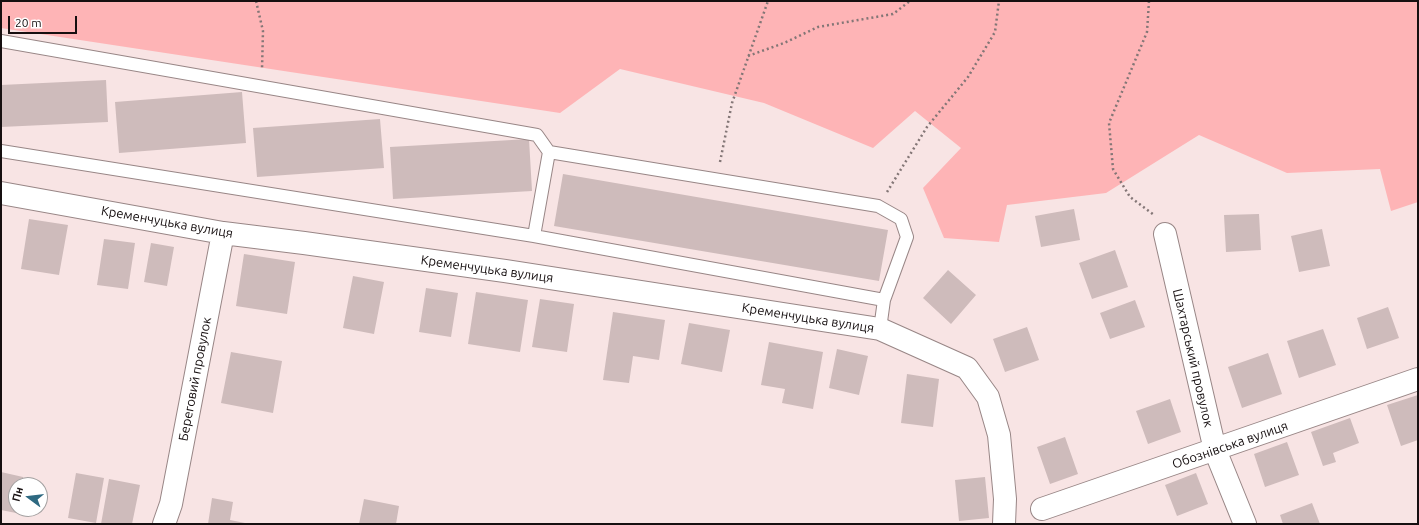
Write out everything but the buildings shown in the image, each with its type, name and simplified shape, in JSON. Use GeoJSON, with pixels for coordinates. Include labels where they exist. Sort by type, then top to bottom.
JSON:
{"type":"FeatureCollection","features":[{"type":"Feature","properties":{"kind":"street","name":"Кременчуцька вулиця"},"geometry":{"type":"LineString","coordinates":[[1,193],[222,233],[497,270],[880,329],[967,368],[988,397],[999,435],[1005,498],[1004,524]]}},
{"type":"Feature","properties":{"kind":"street","name":"Береговий провулок"},"geometry":{"type":"LineString","coordinates":[[164,524],[171,504],[222,233]]}},
{"type":"Feature","properties":{"kind":"street","name":"Шахтарський провулок"},"geometry":{"type":"LineString","coordinates":[[1165,234],[1215,450],[1245,524]]}},
{"type":"Feature","properties":{"kind":"street","name":"Обознівська вулиця"},"geometry":{"type":"LineString","coordinates":[[1042,509],[1418,379]]}},
{"type":"Feature","properties":{"kind":"lane"},"geometry":{"type":"LineString","coordinates":[[1,41],[537,135],[549,152],[878,206],[901,219],[907,237],[884,300],[880,329]]}},
{"type":"Feature","properties":{"kind":"lane"},"geometry":{"type":"LineString","coordinates":[[1,151],[534,236],[884,300]]}},
{"type":"Feature","properties":{"kind":"lane"},"geometry":{"type":"LineString","coordinates":[[534,236],[549,152]]}},
{"type":"Feature","properties":{"kind":"path"},"geometry":{"type":"LineString","coordinates":[[256,1],[264,31],[261,86]]}},
{"type":"Feature","properties":{"kind":"path"},"geometry":{"type":"LineString","coordinates":[[716,180],[732,103],[768,1]]}},
{"type":"Feature","properties":{"kind":"path"},"geometry":{"type":"LineString","coordinates":[[748,56],[784,43],[818,27],[893,14],[910,1]]}},
{"type":"Feature","properties":{"kind":"path"},"geometry":{"type":"LineString","coordinates":[[878,206],[927,127],[968,77],[996,32],[999,1]]}},
{"type":"Feature","properties":{"kind":"path"},"geometry":{"type":"LineString","coordinates":[[1149,1],[1147,32],[1110,123],[1113,168],[1130,197],[1158,218],[1165,234]]}},
{"type":"Feature","properties":{"kind":"shaded area"},"geometry":{"type":"Polygon","coordinates":[[[1,1],[1418,1],[1418,202],[1391,211],[1380,169],[1287,173],[1199,135],[1106,193],[1007,205],[999,242],[944,238],[923,188],[961,148],[915,111],[873,148],[764,103],[620,69],[560,113],[1,28],[1,1]]]}}]}
